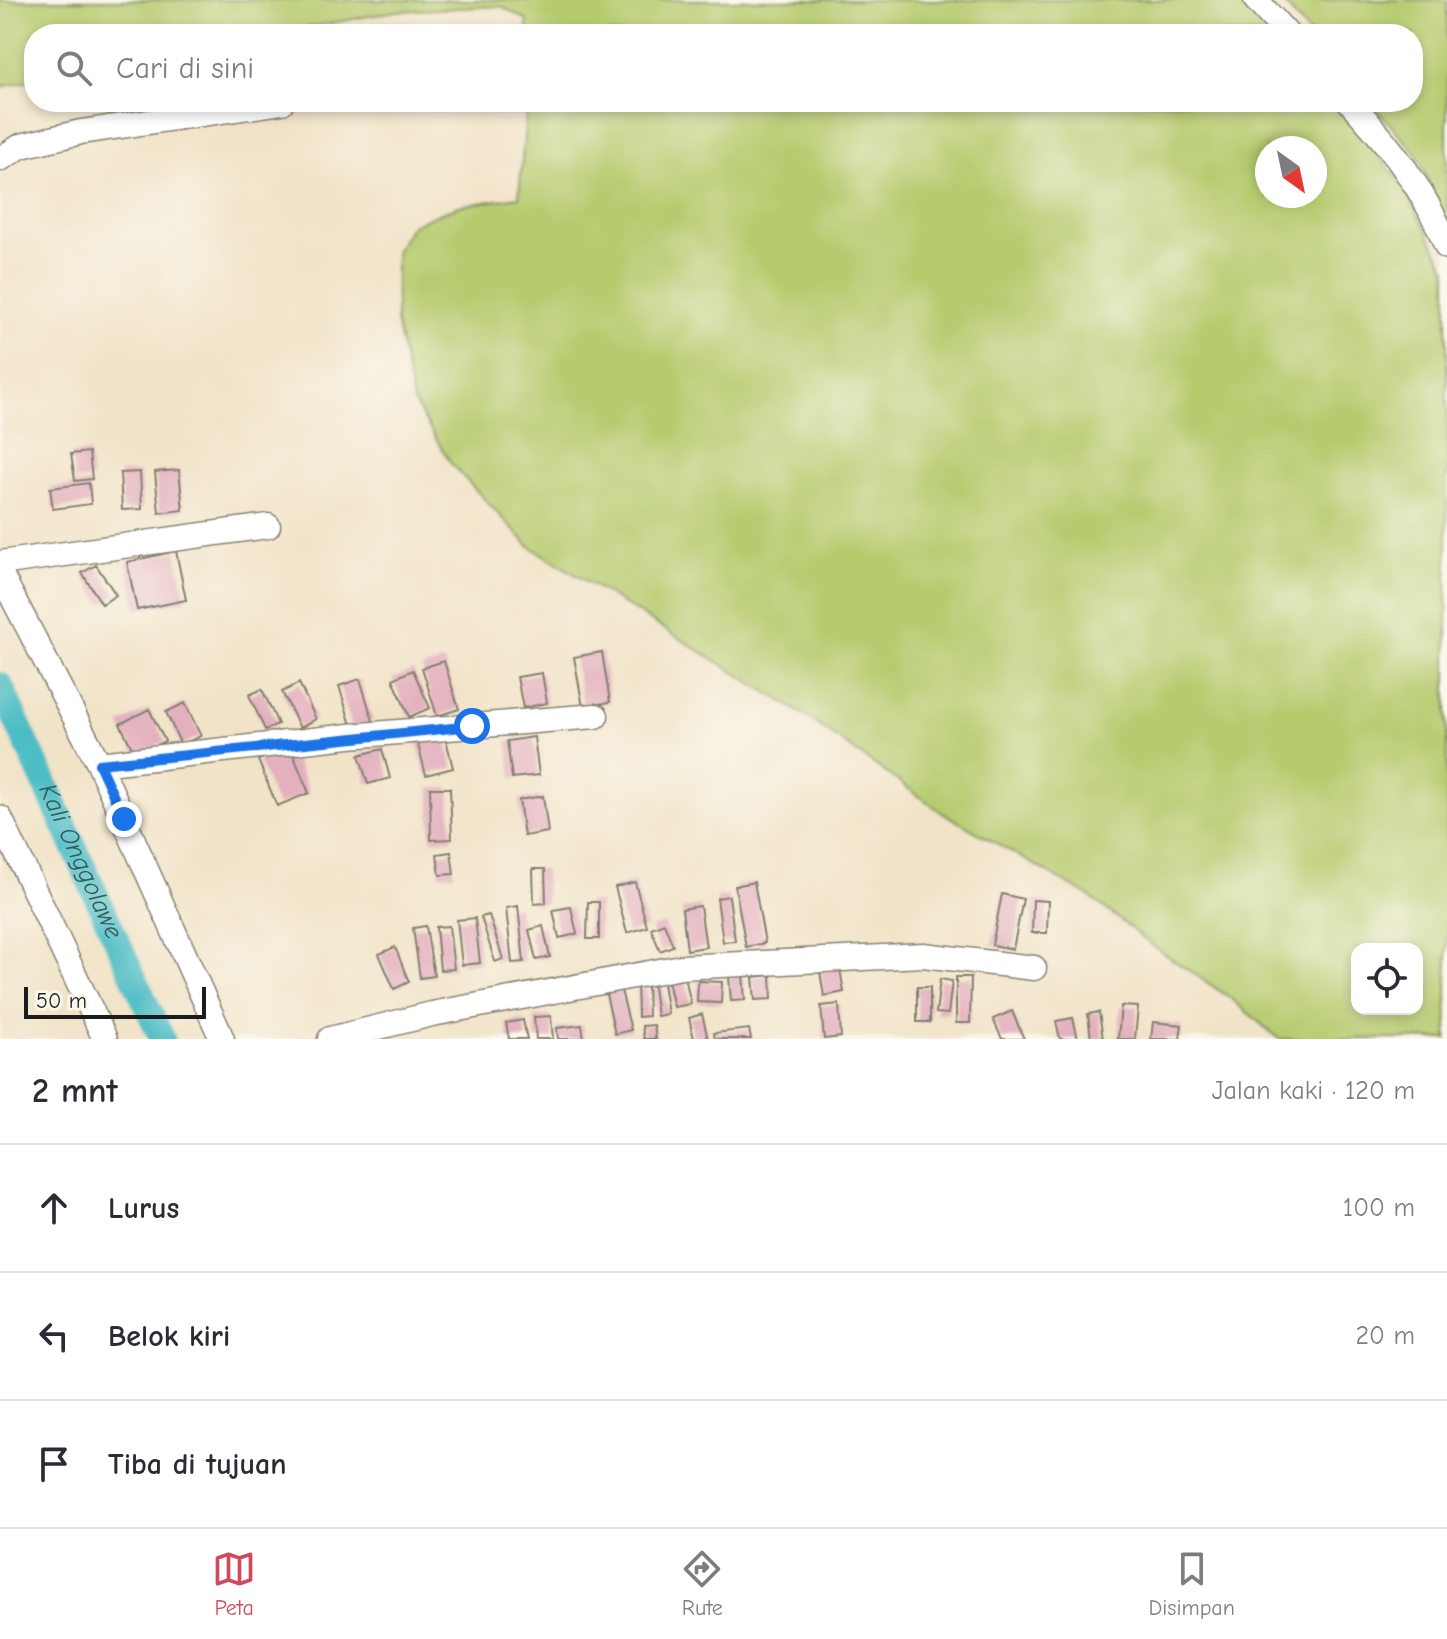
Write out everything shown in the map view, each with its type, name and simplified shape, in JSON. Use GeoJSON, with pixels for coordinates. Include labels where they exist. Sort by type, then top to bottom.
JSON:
{"type":"FeatureCollection","features":[{"type":"Feature","properties":{"kind":"street"},"geometry":{"type":"LineString","coordinates":[[1256,0],[1278,24]]}},
{"type":"Feature","properties":{"kind":"street"},"geometry":{"type":"LineString","coordinates":[[0,159],[21,146],[81,132],[215,112]]}},
{"type":"Feature","properties":{"kind":"street"},"geometry":{"type":"LineString","coordinates":[[1359,112],[1408,170],[1437,221],[1447,247]]}},
{"type":"Feature","properties":{"kind":"street"},"geometry":{"type":"LineString","coordinates":[[0,563],[268,526]]}},
{"type":"Feature","properties":{"kind":"street"},"geometry":{"type":"LineString","coordinates":[[0,573],[99,764],[222,1039]]}},
{"type":"Feature","properties":{"kind":"street"},"geometry":{"type":"LineString","coordinates":[[99,764],[349,736],[596,716]]}},
{"type":"Feature","properties":{"kind":"street"},"geometry":{"type":"LineString","coordinates":[[0,818],[105,1039]]}},
{"type":"Feature","properties":{"kind":"street"},"geometry":{"type":"LineString","coordinates":[[330,1039],[432,1014],[681,967],[923,955],[1034,968]]}},
{"type":"Feature","properties":{"kind":"green space"},"geometry":{"type":"Polygon","coordinates":[[[0,0],[1242,0],[1265,24],[527,24],[527,20],[501,6],[396,11],[327,24],[24,24],[24,82],[0,87],[0,0]]]}},
{"type":"Feature","properties":{"kind":"green space"},"geometry":{"type":"Polygon","coordinates":[[[1281,0],[1447,0],[1447,224],[1416,153],[1379,112],[1423,112],[1423,24],[1301,24],[1281,0]]]}},
{"type":"Feature","properties":{"kind":"green space"},"geometry":{"type":"Polygon","coordinates":[[[526,112],[1342,112],[1399,180],[1447,269],[1447,1039],[1279,1039],[1229,997],[1161,952],[1089,896],[943,813],[804,715],[529,546],[452,465],[413,401],[396,322],[396,250],[412,225],[458,206],[519,197],[526,112]]]}},
{"type":"Feature","properties":{"kind":"building"},"geometry":{"type":"Polygon","coordinates":[[[89,452],[92,479],[75,481],[71,454],[89,452]]]}},
{"type":"Feature","properties":{"kind":"building"},"geometry":{"type":"Polygon","coordinates":[[[179,470],[183,510],[159,513],[155,472],[179,470]]]}},
{"type":"Feature","properties":{"kind":"building"},"geometry":{"type":"Polygon","coordinates":[[[140,472],[142,509],[122,510],[120,473],[140,472]]]}},
{"type":"Feature","properties":{"kind":"building"},"geometry":{"type":"Polygon","coordinates":[[[89,483],[91,504],[53,509],[50,488],[89,483]]]}},
{"type":"Feature","properties":{"kind":"building"},"geometry":{"type":"Polygon","coordinates":[[[176,551],[186,600],[137,610],[127,562],[176,551]]]}},
{"type":"Feature","properties":{"kind":"building"},"geometry":{"type":"Polygon","coordinates":[[[96,565],[116,595],[102,604],[82,573],[96,565]]]}},
{"type":"Feature","properties":{"kind":"building"},"geometry":{"type":"Polygon","coordinates":[[[602,652],[610,702],[583,707],[574,657],[602,652]]]}},
{"type":"Feature","properties":{"kind":"building"},"geometry":{"type":"Polygon","coordinates":[[[444,661],[459,709],[437,716],[422,668],[444,661]]]}},
{"type":"Feature","properties":{"kind":"building"},"geometry":{"type":"Polygon","coordinates":[[[413,670],[430,708],[409,717],[393,679],[413,670]]]}},
{"type":"Feature","properties":{"kind":"building"},"geometry":{"type":"Polygon","coordinates":[[[542,673],[547,703],[523,708],[517,677],[542,673]]]}},
{"type":"Feature","properties":{"kind":"building"},"geometry":{"type":"Polygon","coordinates":[[[360,679],[373,721],[352,728],[339,686],[360,679]]]}},
{"type":"Feature","properties":{"kind":"building"},"geometry":{"type":"Polygon","coordinates":[[[299,683],[316,719],[300,728],[282,692],[299,683]]]}},
{"type":"Feature","properties":{"kind":"building"},"geometry":{"type":"Polygon","coordinates":[[[262,689],[278,724],[265,730],[249,695],[262,689]]]}},
{"type":"Feature","properties":{"kind":"building"},"geometry":{"type":"Polygon","coordinates":[[[185,703],[201,736],[181,745],[166,712],[185,703]]]}},
{"type":"Feature","properties":{"kind":"building"},"geometry":{"type":"Polygon","coordinates":[[[149,709],[165,741],[136,756],[120,724],[149,709]]]}},
{"type":"Feature","properties":{"kind":"building"},"geometry":{"type":"Polygon","coordinates":[[[445,735],[453,768],[426,775],[417,741],[445,735]]]}},
{"type":"Feature","properties":{"kind":"building"},"geometry":{"type":"Polygon","coordinates":[[[534,737],[539,775],[512,778],[507,741],[534,737]]]}},
{"type":"Feature","properties":{"kind":"building"},"geometry":{"type":"Polygon","coordinates":[[[290,747],[309,793],[277,806],[258,760],[290,747]]]}},
{"type":"Feature","properties":{"kind":"building"},"geometry":{"type":"Polygon","coordinates":[[[382,749],[390,778],[368,784],[359,755],[382,749]]]}},
{"type":"Feature","properties":{"kind":"building"},"geometry":{"type":"Polygon","coordinates":[[[430,788],[450,788],[452,839],[431,840],[430,788]]]}},
{"type":"Feature","properties":{"kind":"building"},"geometry":{"type":"Polygon","coordinates":[[[543,796],[548,832],[524,836],[519,800],[543,796]]]}},
{"type":"Feature","properties":{"kind":"building"},"geometry":{"type":"Polygon","coordinates":[[[451,852],[454,874],[440,875],[437,854],[451,852]]]}},
{"type":"Feature","properties":{"kind":"building"},"geometry":{"type":"Polygon","coordinates":[[[533,869],[545,869],[546,903],[534,904],[533,869]]]}},
{"type":"Feature","properties":{"kind":"building"},"geometry":{"type":"Polygon","coordinates":[[[635,882],[647,927],[627,933],[615,887],[635,882]]]}},
{"type":"Feature","properties":{"kind":"building"},"geometry":{"type":"Polygon","coordinates":[[[754,882],[765,943],[746,947],[735,886],[754,882]]]}},
{"type":"Feature","properties":{"kind":"building"},"geometry":{"type":"Polygon","coordinates":[[[1002,894],[1023,899],[1013,949],[992,945],[1002,894]]]}},
{"type":"Feature","properties":{"kind":"building"},"geometry":{"type":"Polygon","coordinates":[[[729,896],[735,941],[723,942],[717,898],[729,896]]]}},
{"type":"Feature","properties":{"kind":"building"},"geometry":{"type":"Polygon","coordinates":[[[1033,900],[1048,901],[1047,933],[1032,933],[1033,900]]]}},
{"type":"Feature","properties":{"kind":"building"},"geometry":{"type":"Polygon","coordinates":[[[588,902],[599,902],[599,939],[587,939],[588,902]]]}},
{"type":"Feature","properties":{"kind":"building"},"geometry":{"type":"Polygon","coordinates":[[[518,906],[524,962],[512,963],[506,908],[518,906]]]}},
{"type":"Feature","properties":{"kind":"building"},"geometry":{"type":"Polygon","coordinates":[[[700,906],[706,947],[687,950],[682,909],[700,906]]]}},
{"type":"Feature","properties":{"kind":"building"},"geometry":{"type":"Polygon","coordinates":[[[571,907],[577,934],[559,938],[553,910],[571,907]]]}},
{"type":"Feature","properties":{"kind":"building"},"geometry":{"type":"Polygon","coordinates":[[[489,915],[503,959],[495,962],[481,917],[489,915]]]}},
{"type":"Feature","properties":{"kind":"building"},"geometry":{"type":"Polygon","coordinates":[[[475,918],[480,963],[462,965],[457,920],[475,918]]]}},
{"type":"Feature","properties":{"kind":"building"},"geometry":{"type":"Polygon","coordinates":[[[664,923],[673,946],[660,951],[651,928],[664,923]]]}},
{"type":"Feature","properties":{"kind":"building"},"geometry":{"type":"Polygon","coordinates":[[[426,926],[434,976],[420,978],[413,928],[426,926]]]}},
{"type":"Feature","properties":{"kind":"building"},"geometry":{"type":"Polygon","coordinates":[[[449,926],[454,969],[440,970],[436,927],[449,926]]]}},
{"type":"Feature","properties":{"kind":"building"},"geometry":{"type":"Polygon","coordinates":[[[543,926],[550,957],[536,960],[529,930],[543,926]]]}},
{"type":"Feature","properties":{"kind":"building"},"geometry":{"type":"Polygon","coordinates":[[[395,947],[409,982],[394,989],[379,954],[395,947]]]}},
{"type":"Feature","properties":{"kind":"building"},"geometry":{"type":"Polygon","coordinates":[[[840,969],[844,992],[824,996],[820,972],[840,969]]]}},
{"type":"Feature","properties":{"kind":"building"},"geometry":{"type":"Polygon","coordinates":[[[743,975],[745,1000],[731,1001],[729,977],[743,975]]]}},
{"type":"Feature","properties":{"kind":"building"},"geometry":{"type":"Polygon","coordinates":[[[771,975],[772,999],[755,1000],[753,977],[771,975]]]}},
{"type":"Feature","properties":{"kind":"building"},"geometry":{"type":"Polygon","coordinates":[[[685,977],[691,1004],[674,1007],[668,981],[685,977]]]}},
{"type":"Feature","properties":{"kind":"building"},"geometry":{"type":"Polygon","coordinates":[[[956,977],[971,977],[970,1023],[956,1023],[956,977]]]}},
{"type":"Feature","properties":{"kind":"building"},"geometry":{"type":"Polygon","coordinates":[[[662,978],[668,1014],[657,1016],[652,980],[662,978]]]}},
{"type":"Feature","properties":{"kind":"building"},"geometry":{"type":"Polygon","coordinates":[[[940,979],[952,981],[948,1014],[936,1013],[940,979]]]}},
{"type":"Feature","properties":{"kind":"building"},"geometry":{"type":"Polygon","coordinates":[[[637,981],[647,981],[648,1016],[638,1017],[637,981]]]}},
{"type":"Feature","properties":{"kind":"building"},"geometry":{"type":"Polygon","coordinates":[[[698,981],[722,982],[721,1003],[697,1002],[698,981]]]}},
{"type":"Feature","properties":{"kind":"building"},"geometry":{"type":"Polygon","coordinates":[[[917,987],[930,987],[930,1022],[917,1022],[917,987]]]}},
{"type":"Feature","properties":{"kind":"building"},"geometry":{"type":"Polygon","coordinates":[[[621,990],[631,1030],[615,1034],[606,994],[621,990]]]}},
{"type":"Feature","properties":{"kind":"building"},"geometry":{"type":"Polygon","coordinates":[[[839,1004],[841,1037],[824,1039],[821,1006],[839,1004]]]}},
{"type":"Feature","properties":{"kind":"building"},"geometry":{"type":"Polygon","coordinates":[[[1121,1006],[1138,1007],[1135,1039],[1118,1039],[1121,1006]]]}},
{"type":"Feature","properties":{"kind":"building"},"geometry":{"type":"Polygon","coordinates":[[[1012,1011],[1024,1039],[1002,1039],[993,1019],[1012,1011]]]}},
{"type":"Feature","properties":{"kind":"building"},"geometry":{"type":"Polygon","coordinates":[[[1099,1012],[1103,1039],[1091,1039],[1088,1014],[1099,1012]]]}},
{"type":"Feature","properties":{"kind":"building"},"geometry":{"type":"Polygon","coordinates":[[[702,1014],[708,1039],[694,1039],[689,1018],[702,1014]]]}},
{"type":"Feature","properties":{"kind":"building"},"geometry":{"type":"Polygon","coordinates":[[[551,1016],[553,1039],[536,1039],[534,1017],[551,1016]]]}},
{"type":"Feature","properties":{"kind":"building"},"geometry":{"type":"Polygon","coordinates":[[[1073,1018],[1078,1039],[1060,1039],[1056,1021],[1073,1018]]]}},
{"type":"Feature","properties":{"kind":"building"},"geometry":{"type":"Polygon","coordinates":[[[523,1020],[527,1039],[509,1039],[506,1023],[523,1020]]]}},
{"type":"Feature","properties":{"kind":"building"},"geometry":{"type":"Polygon","coordinates":[[[1153,1022],[1182,1025],[1180,1039],[1151,1039],[1153,1022]]]}},
{"type":"Feature","properties":{"kind":"building"},"geometry":{"type":"Polygon","coordinates":[[[582,1025],[584,1039],[558,1039],[557,1028],[582,1025]]]}},
{"type":"Feature","properties":{"kind":"building"},"geometry":{"type":"Polygon","coordinates":[[[654,1025],[656,1039],[644,1039],[642,1026],[654,1025]]]}},
{"type":"Feature","properties":{"kind":"building"},"geometry":{"type":"Polygon","coordinates":[[[749,1029],[751,1039],[715,1039],[714,1033],[749,1029]]]}},
{"type":"Feature","properties":{"kind":"waterway","name":"Kali Onggolawe"},"geometry":{"type":"LineString","coordinates":[[0,685],[162,1039]]}},
{"type":"Feature","properties":{"kind":"route"},"geometry":{"type":"LineString","coordinates":[[124,819],[99,764],[349,736],[472,726]]}}]}
